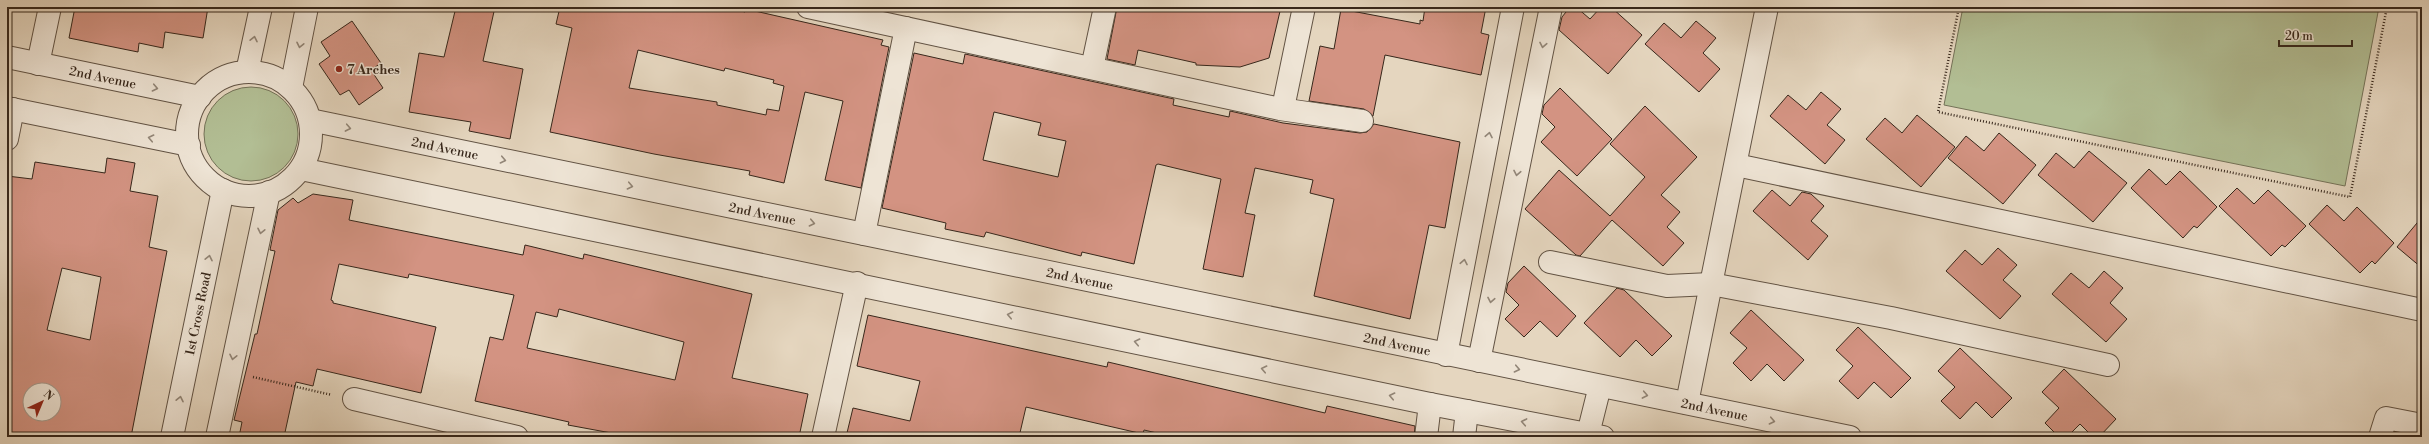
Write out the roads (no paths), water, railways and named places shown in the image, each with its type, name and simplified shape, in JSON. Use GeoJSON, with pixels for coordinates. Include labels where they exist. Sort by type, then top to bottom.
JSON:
{"type":"FeatureCollection","features":[{"type":"Feature","properties":{"kind":"street"},"geometry":{"type":"LineString","coordinates":[[38,64],[50,7]]}},
{"type":"Feature","properties":{"kind":"street"},"geometry":{"type":"LineString","coordinates":[[247,72],[261,7]]}},
{"type":"Feature","properties":{"kind":"street"},"geometry":{"type":"LineString","coordinates":[[291,88],[308,7]]}},
{"type":"Feature","properties":{"kind":"street"},"geometry":{"type":"LineString","coordinates":[[808,7],[1283,108],[1362,121]]}},
{"type":"Feature","properties":{"kind":"street"},"geometry":{"type":"LineString","coordinates":[[1092,68],[1105,7]]}},
{"type":"Feature","properties":{"kind":"street"},"geometry":{"type":"LineString","coordinates":[[1283,108],[1304,7]]}},
{"type":"Feature","properties":{"kind":"street"},"geometry":{"type":"LineString","coordinates":[[1446,356],[1513,7]]}},
{"type":"Feature","properties":{"kind":"street"},"geometry":{"type":"LineString","coordinates":[[1479,360],[1551,7]]}},
{"type":"Feature","properties":{"kind":"street"},"geometry":{"type":"LineString","coordinates":[[1687,403],[1767,7]]}},
{"type":"Feature","properties":{"kind":"street"},"geometry":{"type":"LineString","coordinates":[[864,234],[906,28]]}},
{"type":"Feature","properties":{"kind":"street","name":"2nd Avenue"},"geometry":{"type":"LineString","coordinates":[[7,57],[200,97]]}},
{"type":"Feature","properties":{"kind":"street"},"geometry":{"type":"LineString","coordinates":[[247,72],[263,74],[278,79],[291,88],[306,108],[310,120],[310,145],[301,169],[282,187],[254,196],[238,195],[223,190],[201,172],[189,146],[189,120],[200,97],[220,79],[247,72]]}},
{"type":"Feature","properties":{"kind":"street"},"geometry":{"type":"LineString","coordinates":[[7,139],[10,108],[189,146]]}},
{"type":"Feature","properties":{"kind":"street","name":"2nd Avenue"},"geometry":{"type":"LineString","coordinates":[[310,120],[1446,356],[1479,360],[1850,437]]}},
{"type":"Feature","properties":{"kind":"street"},"geometry":{"type":"LineString","coordinates":[[1736,165],[2422,310]]}},
{"type":"Feature","properties":{"kind":"street"},"geometry":{"type":"LineString","coordinates":[[301,169],[1468,411],[1564,434],[1596,435],[1600,386]]}},
{"type":"Feature","properties":{"kind":"street","name":"1st Cross Road"},"geometry":{"type":"LineString","coordinates":[[172,437],[223,190]]}},
{"type":"Feature","properties":{"kind":"street"},"geometry":{"type":"LineString","coordinates":[[217,437],[269,192]]}},
{"type":"Feature","properties":{"kind":"street"},"geometry":{"type":"LineString","coordinates":[[1550,262],[1667,286],[1712,284],[1890,318],[2108,366]]}},
{"type":"Feature","properties":{"kind":"street"},"geometry":{"type":"LineString","coordinates":[[823,437],[856,283]]}},
{"type":"Feature","properties":{"kind":"street"},"geometry":{"type":"LineString","coordinates":[[354,400],[438,429],[518,437]]}},
{"type":"Feature","properties":{"kind":"street"},"geometry":{"type":"LineString","coordinates":[[1426,437],[1430,404]]}},
{"type":"Feature","properties":{"kind":"street"},"geometry":{"type":"LineString","coordinates":[[1464,437],[1468,411]]}},
{"type":"Feature","properties":{"kind":"street"},"geometry":{"type":"LineString","coordinates":[[2380,437],[2386,418],[2422,425]]}},
{"type":"Feature","properties":{"kind":"place","name":"7 Arches"},"geometry":{"type":"Point","coordinates":[339,69]}}]}
